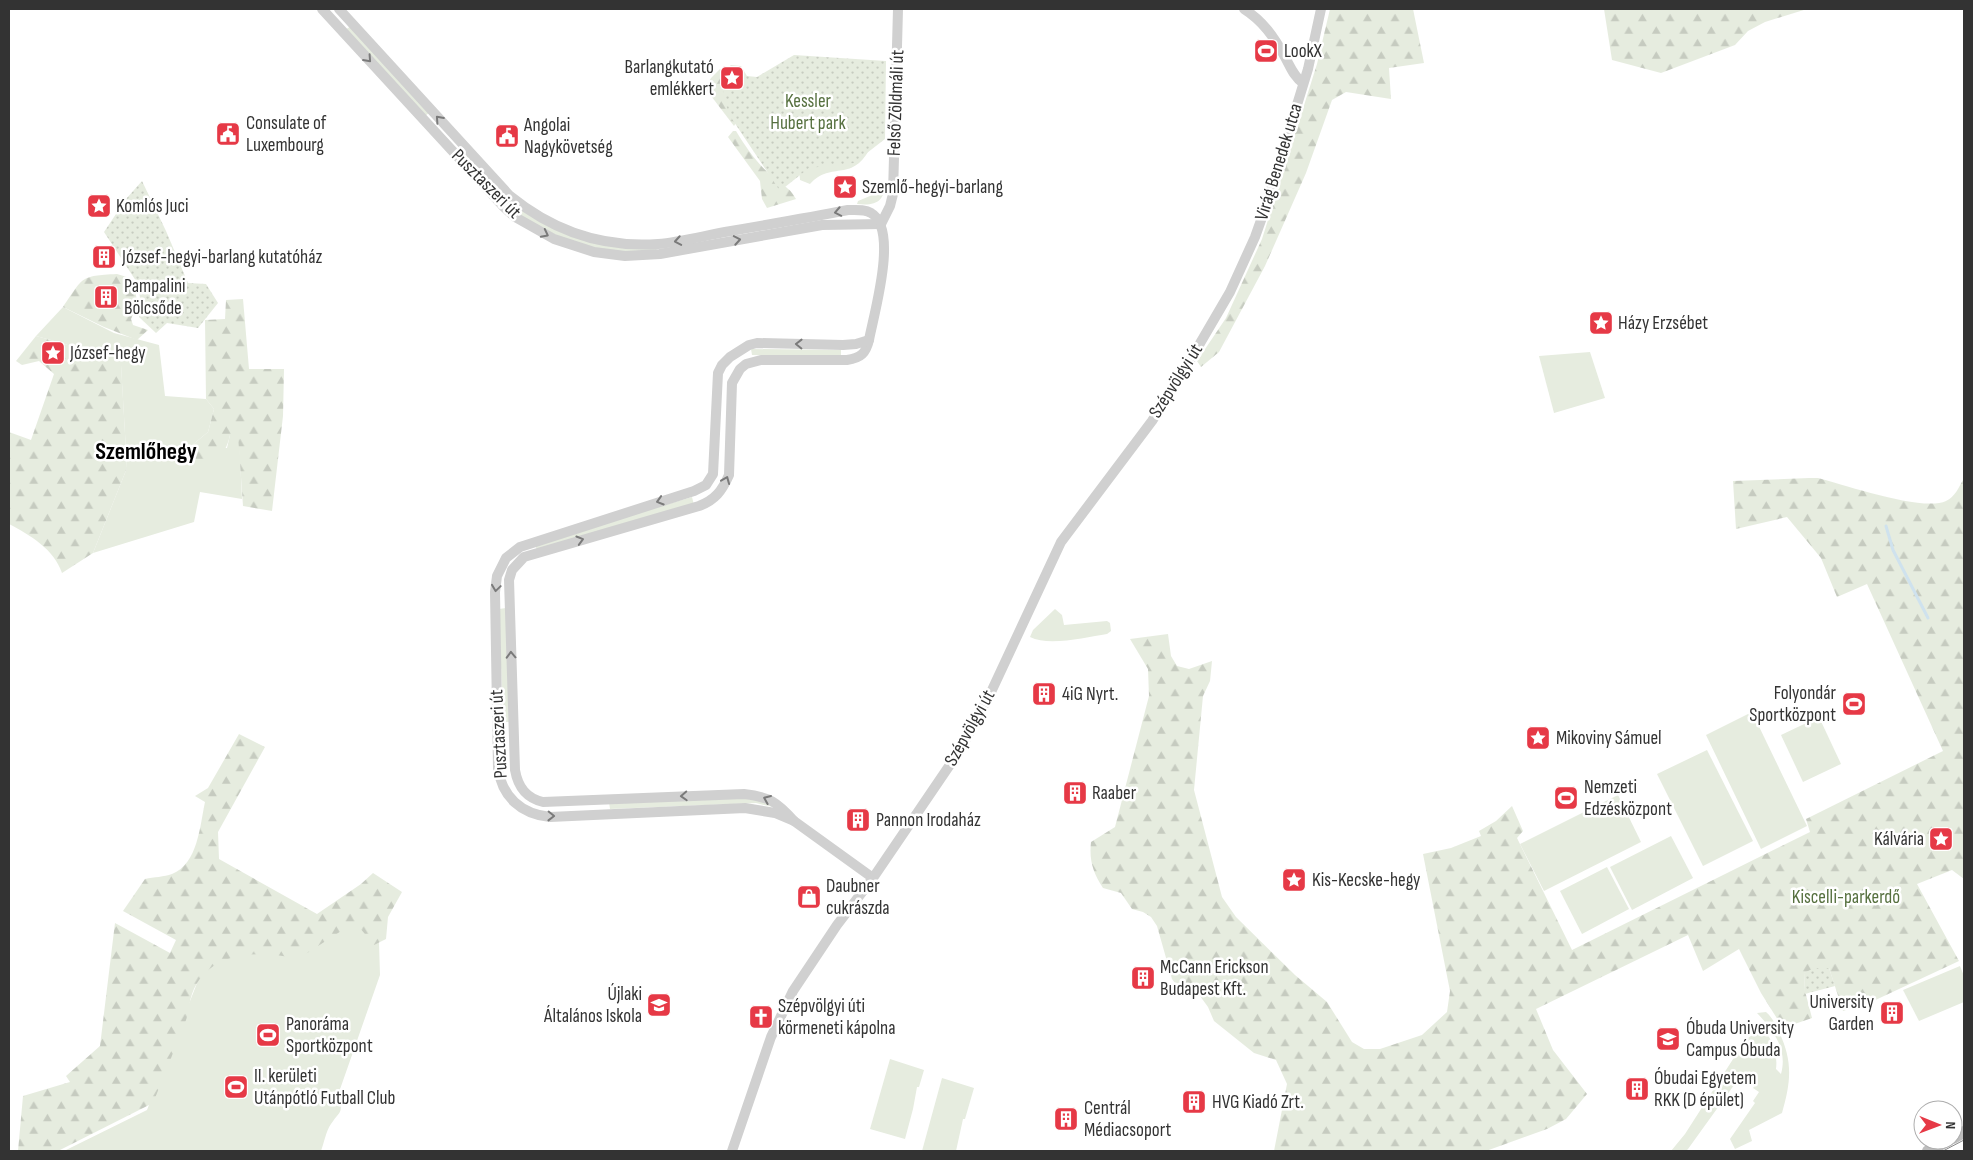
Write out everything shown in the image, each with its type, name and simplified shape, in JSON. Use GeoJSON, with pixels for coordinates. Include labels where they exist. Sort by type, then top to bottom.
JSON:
{"type":"FeatureCollection","features":[{"type":"Feature","properties":{"kind":"street","name":"Pusztaszeri út"},"geometry":{"type":"LineString","coordinates":[[322,9],[504,207],[515,217],[534,229],[576,247],[613,255],[660,254],[822,225],[881,224]]}},
{"type":"Feature","properties":{"kind":"street","name":"Felső Zöldmáli út"},"geometry":{"type":"LineString","coordinates":[[881,224],[890,206],[893,194],[898,9]]}},
{"type":"Feature","properties":{"kind":"street"},"geometry":{"type":"LineString","coordinates":[[1244,9],[1255,16],[1270,31],[1295,74],[1303,83]]}},
{"type":"Feature","properties":{"kind":"street","name":"Virág Benedek utca"},"geometry":{"type":"LineString","coordinates":[[1220,309],[1255,237],[1303,83],[1321,9]]}},
{"type":"Feature","properties":{"kind":"street","name":"Pusztaszeri út"},"geometry":{"type":"LineString","coordinates":[[342,12],[510,196],[535,214],[574,233],[600,242],[659,244],[848,210],[862,210],[872,213],[881,224]]}},
{"type":"Feature","properties":{"kind":"street"},"geometry":{"type":"LineString","coordinates":[[335,23],[342,12]]}},
{"type":"Feature","properties":{"kind":"street"},"geometry":{"type":"LineString","coordinates":[[502,566],[512,570],[524,557],[537,552],[699,506],[716,498],[724,487],[729,475],[732,383],[740,369],[746,364],[761,360],[847,360],[862,356],[869,340],[885,255],[885,240],[881,224]]}},
{"type":"Feature","properties":{"kind":"street","name":"Szépvölgyi út"},"geometry":{"type":"LineString","coordinates":[[732,1151],[765,1052],[800,979],[836,925],[873,878],[960,750],[992,690],[1062,542],[1152,421],[1220,309]]}},
{"type":"Feature","properties":{"kind":"street"},"geometry":{"type":"LineString","coordinates":[[716,498],[706,485],[713,474],[717,382],[722,365],[730,357],[749,345],[757,343],[847,344],[869,340]]}},
{"type":"Feature","properties":{"kind":"street"},"geometry":{"type":"LineString","coordinates":[[847,344],[847,360]]}},
{"type":"Feature","properties":{"kind":"street"},"geometry":{"type":"LineString","coordinates":[[730,357],[740,369]]}},
{"type":"Feature","properties":{"kind":"street","name":"Pusztaszeri út"},"geometry":{"type":"LineString","coordinates":[[706,485],[694,491],[534,541],[512,552],[502,566],[497,576],[494,609],[500,780],[508,796],[526,810],[542,816],[745,808],[775,813],[794,821]]}},
{"type":"Feature","properties":{"kind":"street","name":"Pusztaszeri út"},"geometry":{"type":"LineString","coordinates":[[512,570],[509,588],[516,779],[521,788],[535,800],[544,802],[744,794],[760,796],[779,804],[794,821],[873,878]]}},
{"type":"Feature","properties":{"kind":"street"},"geometry":{"type":"LineString","coordinates":[[500,780],[516,779],[508,796]]}},
{"type":"Feature","properties":{"kind":"street"},"geometry":{"type":"LineString","coordinates":[[606,800],[606,814]]}},
{"type":"Feature","properties":{"kind":"green space"},"geometry":{"type":"Polygon","coordinates":[[[1330,9],[1413,9],[1424,63],[1389,68],[1391,99],[1346,92],[1332,100],[1306,173],[1265,266],[1219,352],[1201,367],[1197,361],[1226,318],[1262,239],[1317,64],[1330,9]]]}},
{"type":"Feature","properties":{"kind":"green space"},"geometry":{"type":"Polygon","coordinates":[[[1604,9],[1807,9],[1765,22],[1748,31],[1735,45],[1661,73],[1612,60],[1604,9]]]}},
{"type":"Feature","properties":{"kind":"green space"},"geometry":{"type":"Polygon","coordinates":[[[351,26],[430,112],[424,117],[345,30],[351,26]]]}},
{"type":"Feature","properties":{"kind":"green space","name":"Kessler Hubert park"},"geometry":{"type":"Polygon","coordinates":[[[794,55],[886,61],[885,139],[854,163],[809,168],[780,191],[732,119],[725,103],[726,95],[721,89],[726,69],[731,65],[741,66],[747,76],[757,77],[794,55]]]}},
{"type":"Feature","properties":{"kind":"green space"},"geometry":{"type":"Polygon","coordinates":[[[720,69],[728,72],[740,116],[734,126],[705,88],[720,69]]]}},
{"type":"Feature","properties":{"kind":"green space"},"geometry":{"type":"Polygon","coordinates":[[[733,131],[736,131],[759,164],[790,190],[796,199],[767,208],[762,199],[760,181],[728,137],[733,131]]]}},
{"type":"Feature","properties":{"kind":"green space"},"geometry":{"type":"Polygon","coordinates":[[[871,146],[857,165],[826,173],[810,184],[800,180],[799,169],[871,146]]]}},
{"type":"Feature","properties":{"kind":"green space"},"geometry":{"type":"Polygon","coordinates":[[[466,152],[547,226],[656,247],[657,252],[625,254],[577,246],[516,214],[461,157],[466,152]]]}},
{"type":"Feature","properties":{"kind":"green space"},"geometry":{"type":"Polygon","coordinates":[[[142,181],[188,283],[206,284],[218,303],[198,328],[167,323],[156,333],[139,317],[140,298],[138,284],[104,232],[126,199],[142,181]]]}},
{"type":"Feature","properties":{"kind":"green space"},"geometry":{"type":"Polygon","coordinates":[[[885,181],[883,194],[878,201],[869,204],[857,204],[858,201],[870,196],[885,181]]]}},
{"type":"Feature","properties":{"kind":"green space"},"geometry":{"type":"Polygon","coordinates":[[[117,274],[130,278],[134,289],[136,308],[131,319],[133,325],[148,330],[137,340],[104,327],[63,307],[75,289],[84,280],[89,277],[117,274]]]}},
{"type":"Feature","properties":{"kind":"green space"},"geometry":{"type":"Polygon","coordinates":[[[243,299],[249,369],[284,369],[283,416],[272,511],[243,506],[238,435],[230,435],[221,455],[206,463],[165,461],[174,446],[191,446],[208,432],[214,409],[206,399],[205,320],[225,319],[226,300],[243,299]]]}},
{"type":"Feature","properties":{"kind":"green space"},"geometry":{"type":"Polygon","coordinates":[[[63,307],[114,333],[159,345],[165,396],[206,399],[214,409],[208,432],[191,446],[227,448],[230,435],[239,435],[242,499],[200,492],[194,522],[93,553],[127,468],[121,365],[62,343],[36,336],[63,307]]]}},
{"type":"Feature","properties":{"kind":"green space"},"geometry":{"type":"Polygon","coordinates":[[[36,336],[121,364],[127,468],[93,553],[62,573],[58,564],[47,550],[33,538],[9,524],[9,432],[31,440],[54,374],[39,361],[22,365],[16,361],[36,336]]]}},
{"type":"Feature","properties":{"kind":"green space"},"geometry":{"type":"Polygon","coordinates":[[[751,349],[841,350],[841,357],[752,355],[751,349]]]}},
{"type":"Feature","properties":{"kind":"green space"},"geometry":{"type":"Polygon","coordinates":[[[1590,352],[1605,398],[1554,413],[1539,356],[1590,352]]]}},
{"type":"Feature","properties":{"kind":"green space","name":"Kiscelli-parkerdő"},"geometry":{"type":"Polygon","coordinates":[[[1818,478],[1884,496],[1920,503],[1935,503],[1946,501],[1952,497],[1964,478],[1964,879],[1952,870],[1917,884],[1959,961],[1869,1003],[1843,1011],[1829,968],[1804,973],[1805,991],[1812,1018],[1783,1028],[1761,993],[1739,949],[1703,971],[1688,935],[1536,1009],[1553,1050],[1587,1094],[1566,1119],[1547,1129],[1486,1151],[1274,1151],[1287,1084],[1276,1060],[1254,1053],[1214,1021],[1208,1007],[1200,996],[1180,990],[1172,979],[1157,926],[1151,917],[1143,912],[1132,909],[1121,893],[1103,888],[1093,866],[1091,842],[1115,827],[1149,696],[1148,669],[1130,639],[1168,634],[1171,656],[1177,666],[1189,669],[1212,661],[1210,681],[1203,696],[1194,790],[1222,897],[1236,917],[1295,975],[1327,1002],[1352,1042],[1364,1049],[1380,1049],[1422,1035],[1447,1012],[1450,991],[1423,854],[1451,848],[1481,836],[1479,831],[1496,821],[1512,806],[1523,831],[1517,838],[1572,950],[1810,832],[1806,819],[1943,751],[1867,584],[1837,597],[1821,558],[1787,517],[1736,529],[1733,481],[1818,478]]]}},
{"type":"Feature","properties":{"kind":"green space"},"geometry":{"type":"Polygon","coordinates":[[[692,497],[694,505],[537,551],[535,544],[692,497]]]}},
{"type":"Feature","properties":{"kind":"green space"},"geometry":{"type":"Polygon","coordinates":[[[506,608],[509,722],[503,722],[499,609],[506,608]]]}},
{"type":"Feature","properties":{"kind":"green space"},"geometry":{"type":"Polygon","coordinates":[[[1055,609],[1062,615],[1064,625],[1107,621],[1110,623],[1111,631],[1107,634],[1057,641],[1038,640],[1030,637],[1033,630],[1055,609]]]}},
{"type":"Feature","properties":{"kind":"green space"},"geometry":{"type":"Polygon","coordinates":[[[1752,712],[1807,826],[1761,849],[1706,735],[1752,712]]]}},
{"type":"Feature","properties":{"kind":"green space"},"geometry":{"type":"Polygon","coordinates":[[[1819,717],[1841,764],[1803,782],[1781,735],[1819,717]]]}},
{"type":"Feature","properties":{"kind":"green space"},"geometry":{"type":"Polygon","coordinates":[[[239,734],[265,747],[218,832],[219,859],[317,914],[361,884],[373,873],[402,892],[388,917],[386,939],[374,945],[355,922],[298,959],[268,954],[237,957],[223,961],[210,969],[200,979],[192,994],[186,1020],[153,1103],[58,1151],[18,1151],[23,1096],[70,1082],[66,1076],[100,1046],[115,923],[170,953],[176,940],[123,911],[145,879],[172,874],[181,869],[193,853],[205,802],[195,796],[208,788],[239,734]]]}},
{"type":"Feature","properties":{"kind":"green space"},"geometry":{"type":"Polygon","coordinates":[[[1707,750],[1753,841],[1703,866],[1657,774],[1707,750]]]}},
{"type":"Feature","properties":{"kind":"green space"},"geometry":{"type":"Polygon","coordinates":[[[1618,795],[1641,842],[1544,891],[1520,844],[1618,795]]]}},
{"type":"Feature","properties":{"kind":"green space"},"geometry":{"type":"Polygon","coordinates":[[[755,798],[773,807],[756,803],[610,809],[609,802],[755,798]]]}},
{"type":"Feature","properties":{"kind":"green space"},"geometry":{"type":"Polygon","coordinates":[[[1671,836],[1693,878],[1632,910],[1610,867],[1671,836]]]}},
{"type":"Feature","properties":{"kind":"green space"},"geometry":{"type":"Polygon","coordinates":[[[1607,867],[1629,909],[1582,934],[1560,891],[1607,867]]]}},
{"type":"Feature","properties":{"kind":"green space","name":"Panoráma Sportközpont"},"geometry":{"type":"Polygon","coordinates":[[[356,917],[379,942],[380,975],[338,1095],[341,1109],[329,1127],[321,1151],[64,1151],[147,1110],[205,963],[356,917]]]}},
{"type":"Feature","properties":{"kind":"green space"},"geometry":{"type":"Polygon","coordinates":[[[1960,966],[1964,976],[1964,1002],[1919,1021],[1903,990],[1960,966]]]}},
{"type":"Feature","properties":{"kind":"green space"},"geometry":{"type":"Polygon","coordinates":[[[1814,968],[1829,968],[1835,986],[1805,994],[1804,973],[1814,968]]]}},
{"type":"Feature","properties":{"kind":"green space"},"geometry":{"type":"Polygon","coordinates":[[[1766,1012],[1778,1029],[1787,1053],[1789,1081],[1782,1113],[1749,1130],[1752,1141],[1735,1149],[1730,1139],[1755,1103],[1753,1101],[1759,1092],[1753,1088],[1756,1084],[1742,1074],[1688,1149],[1686,1151],[1671,1151],[1685,1134],[1735,1056],[1758,1025],[1767,1034],[1773,1045],[1776,1056],[1776,1069],[1781,1074],[1783,1065],[1778,1040],[1757,1013],[1766,1012]]]}},
{"type":"Feature","properties":{"kind":"green space"},"geometry":{"type":"Polygon","coordinates":[[[890,1059],[924,1070],[919,1087],[917,1087],[905,1139],[870,1129],[890,1059]]]}},
{"type":"Feature","properties":{"kind":"green space"},"geometry":{"type":"Polygon","coordinates":[[[942,1078],[974,1088],[965,1119],[963,1119],[956,1151],[922,1151],[942,1078]]]}},
{"type":"Feature","properties":{"kind":"waterway"},"geometry":{"type":"LineString","coordinates":[[1886,526],[1893,550],[1928,618]]}},
{"type":"Feature","properties":{"kind":"tram line"},"geometry":{"type":"LineString","coordinates":[[1943,1151],[1964,1140]]}},
{"type":"Feature","properties":{"kind":"place","name":"LookX"},"geometry":{"type":"Point","coordinates":[1266,51]}},
{"type":"Feature","properties":{"kind":"place","name":"Barlangkutató emlékkert"},"geometry":{"type":"Point","coordinates":[732,78]}},
{"type":"Feature","properties":{"kind":"place","name":"Consulate of Luxembourg"},"geometry":{"type":"Point","coordinates":[228,134]}},
{"type":"Feature","properties":{"kind":"place","name":"Angolai Nagykövetség"},"geometry":{"type":"Point","coordinates":[507,136]}},
{"type":"Feature","properties":{"kind":"place","name":"Szemlő-hegyi-barlang"},"geometry":{"type":"Point","coordinates":[845,187]}},
{"type":"Feature","properties":{"kind":"place","name":"Komlós Juci"},"geometry":{"type":"Point","coordinates":[99,206]}},
{"type":"Feature","properties":{"kind":"place","name":"József-hegyi-barlang kutatóház"},"geometry":{"type":"Point","coordinates":[104,257]}},
{"type":"Feature","properties":{"kind":"place","name":"Pampalini Bölcsőde"},"geometry":{"type":"Point","coordinates":[106,297]}},
{"type":"Feature","properties":{"kind":"place","name":"Házy Erzsébet"},"geometry":{"type":"Point","coordinates":[1601,323]}},
{"type":"Feature","properties":{"kind":"place","name":"József-hegy"},"geometry":{"type":"Point","coordinates":[53,353]}},
{"type":"Feature","properties":{"kind":"place","name":"4iG Nyrt."},"geometry":{"type":"Point","coordinates":[1044,694]}},
{"type":"Feature","properties":{"kind":"place","name":"Folyondár Sportközpont"},"geometry":{"type":"Point","coordinates":[1854,704]}},
{"type":"Feature","properties":{"kind":"place","name":"Mikoviny Sámuel"},"geometry":{"type":"Point","coordinates":[1538,738]}},
{"type":"Feature","properties":{"kind":"place","name":"Raaber"},"geometry":{"type":"Point","coordinates":[1075,793]}},
{"type":"Feature","properties":{"kind":"place","name":"Nemzeti Edzésközpont"},"geometry":{"type":"Point","coordinates":[1566,798]}},
{"type":"Feature","properties":{"kind":"place","name":"Pannon Irodaház"},"geometry":{"type":"Point","coordinates":[858,820]}},
{"type":"Feature","properties":{"kind":"place","name":"Kálvária"},"geometry":{"type":"Point","coordinates":[1941,839]}},
{"type":"Feature","properties":{"kind":"place","name":"Kis-Kecske-hegy"},"geometry":{"type":"Point","coordinates":[1294,880]}},
{"type":"Feature","properties":{"kind":"place","name":"Daubner cukrászda"},"geometry":{"type":"Point","coordinates":[809,897]}},
{"type":"Feature","properties":{"kind":"place","name":"McCann Erickson Budapest Kft."},"geometry":{"type":"Point","coordinates":[1143,978]}},
{"type":"Feature","properties":{"kind":"place","name":"Újlaki Általános Iskola"},"geometry":{"type":"Point","coordinates":[659,1005]}},
{"type":"Feature","properties":{"kind":"place","name":"University Garden"},"geometry":{"type":"Point","coordinates":[1892,1013]}},
{"type":"Feature","properties":{"kind":"place","name":"Szépvölgyi úti körmeneti kápolna"},"geometry":{"type":"Point","coordinates":[761,1017]}},
{"type":"Feature","properties":{"kind":"place","name":"Panoráma Sportközpont"},"geometry":{"type":"Point","coordinates":[268,1035]}},
{"type":"Feature","properties":{"kind":"place","name":"Óbuda University Campus Óbuda"},"geometry":{"type":"Point","coordinates":[1668,1039]}},
{"type":"Feature","properties":{"kind":"place","name":"II. kerületi Utánpótló Futball Club"},"geometry":{"type":"Point","coordinates":[236,1087]}},
{"type":"Feature","properties":{"kind":"place","name":"Óbudai Egyetem RKK (D épület)"},"geometry":{"type":"Point","coordinates":[1637,1089]}},
{"type":"Feature","properties":{"kind":"place","name":"HVG Kiadó Zrt."},"geometry":{"type":"Point","coordinates":[1194,1102]}},
{"type":"Feature","properties":{"kind":"place","name":"Centrál Médiacsoport"},"geometry":{"type":"Point","coordinates":[1066,1119]}},
{"type":"Feature","properties":{"kind":"district","name":"Szemlőhegy"},"geometry":{"type":"Point","coordinates":[146,451]}}]}
